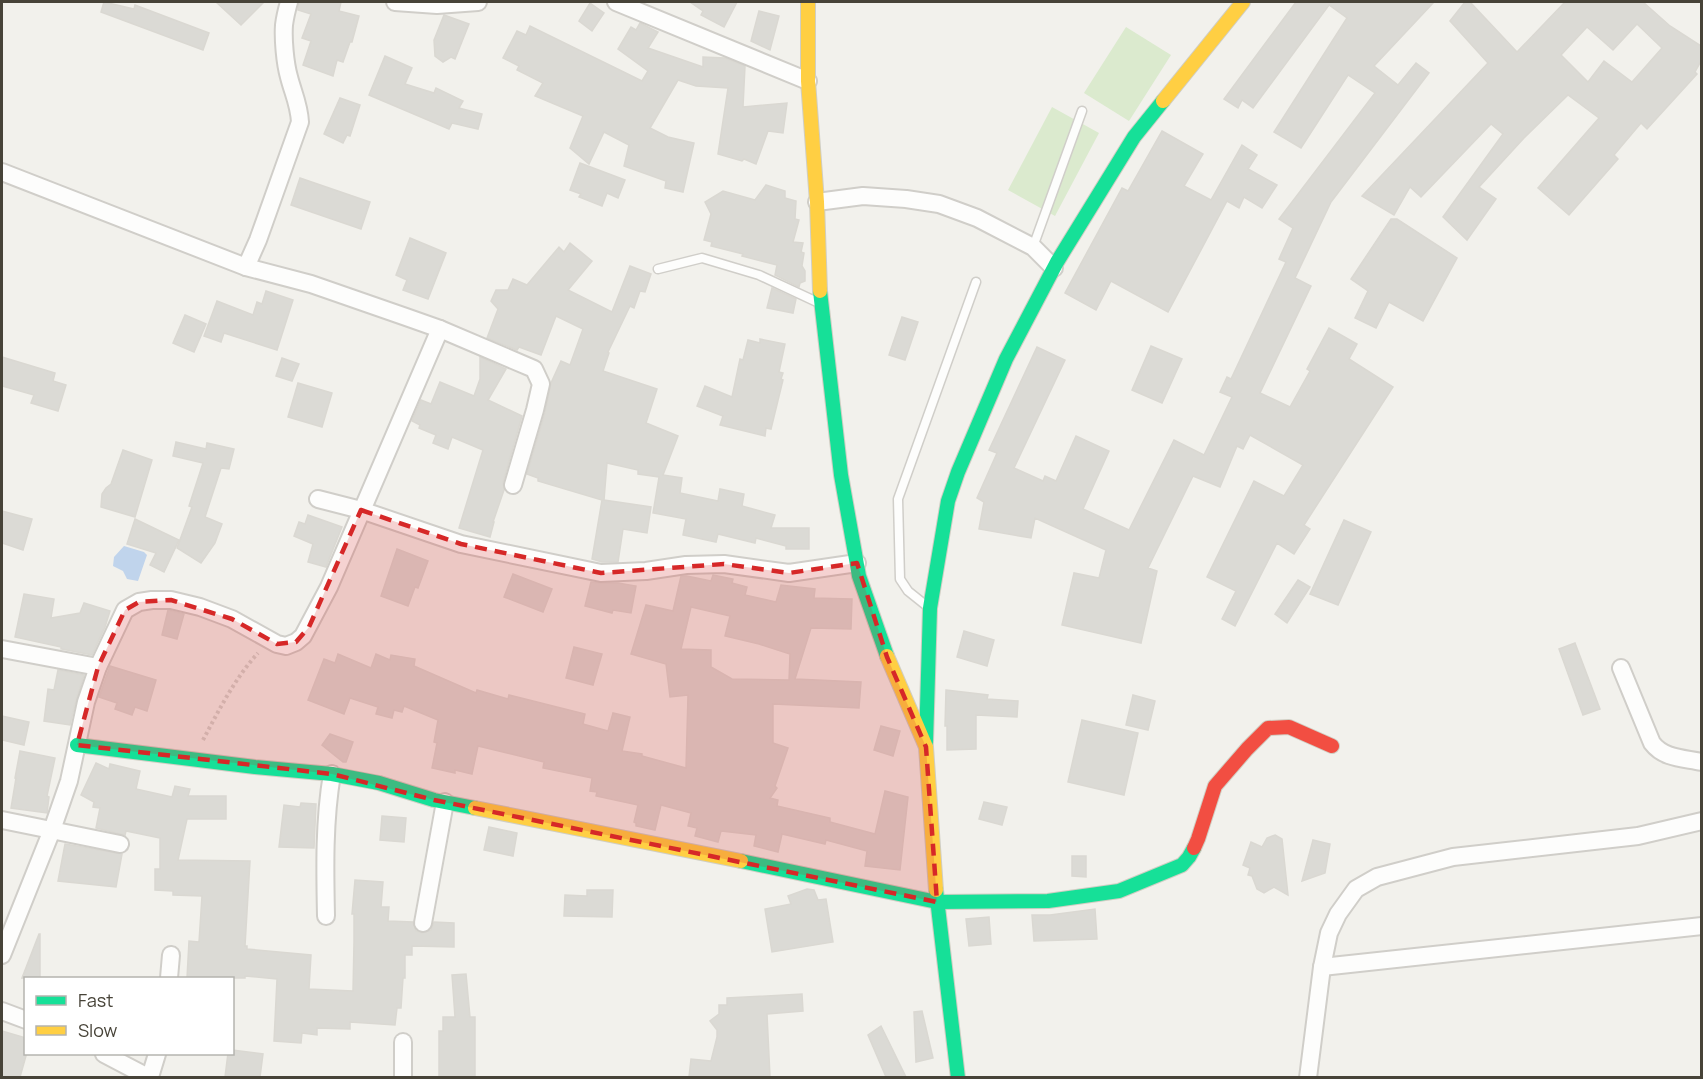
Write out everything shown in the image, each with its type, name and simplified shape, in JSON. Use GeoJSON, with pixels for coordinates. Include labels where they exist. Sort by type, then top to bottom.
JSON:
{"type":"FeatureCollection","features":[{"type":"Feature","properties":{"kind":"street"},"geometry":{"type":"LineString","coordinates":[[246,267],[258,240],[300,122],[300,110],[288,76],[284,26],[289,2]]}},
{"type":"Feature","properties":{"kind":"street"},"geometry":{"type":"LineString","coordinates":[[395,2],[437,5],[478,2]]}},
{"type":"Feature","properties":{"kind":"street"},"geometry":{"type":"LineString","coordinates":[[616,2],[808,81]]}},
{"type":"Feature","properties":{"kind":"street"},"geometry":{"type":"LineString","coordinates":[[808,2],[808,81],[817,202],[820,303],[841,475],[859,576],[887,657],[926,747]]}},
{"type":"Feature","properties":{"kind":"street"},"geometry":{"type":"LineString","coordinates":[[958,1077],[937,902],[926,747],[930,608],[948,501],[1006,359],[1054,268],[1134,137],[1243,2]]}},
{"type":"Feature","properties":{"kind":"street"},"geometry":{"type":"LineString","coordinates":[[2,172],[246,267],[311,284],[440,329],[534,369],[541,384],[513,485]]}},
{"type":"Feature","properties":{"kind":"street"},"geometry":{"type":"LineString","coordinates":[[817,202],[863,196],[939,204],[977,218],[1033,247],[1054,268]]}},
{"type":"Feature","properties":{"kind":"street"},"geometry":{"type":"LineString","coordinates":[[2,955],[69,781],[86,702],[98,667],[125,610],[152,600],[171,600],[200,607],[232,619],[277,644],[286,646],[303,636],[329,587],[440,329]]}},
{"type":"Feature","properties":{"kind":"street"},"geometry":{"type":"LineString","coordinates":[[318,499],[361,510],[461,544],[601,573],[724,564],[789,573],[856,563]]}},
{"type":"Feature","properties":{"kind":"street"},"geometry":{"type":"LineString","coordinates":[[2,649],[98,667]]}},
{"type":"Feature","properties":{"kind":"street"},"geometry":{"type":"LineString","coordinates":[[1621,668],[1652,744],[1657,750],[1664,755],[1701,762]]}},
{"type":"Feature","properties":{"kind":"street"},"geometry":{"type":"LineString","coordinates":[[77,745],[332,774],[379,783],[445,802],[937,902],[1048,901],[1119,891],[1147,881],[1175,869],[1188,857],[1198,839],[1215,786],[1268,728],[1289,728],[1332,746]]}},
{"type":"Feature","properties":{"kind":"street"},"geometry":{"type":"LineString","coordinates":[[326,916],[327,799],[332,774]]}},
{"type":"Feature","properties":{"kind":"street"},"geometry":{"type":"LineString","coordinates":[[423,923],[445,802]]}},
{"type":"Feature","properties":{"kind":"street"},"geometry":{"type":"LineString","coordinates":[[2,820],[120,844]]}},
{"type":"Feature","properties":{"kind":"street"},"geometry":{"type":"LineString","coordinates":[[1308,1077],[1322,967],[1329,933],[1338,914],[1356,889],[1377,877],[1453,857],[1638,836],[1701,820]]}},
{"type":"Feature","properties":{"kind":"street"},"geometry":{"type":"LineString","coordinates":[[1322,967],[1701,926]]}},
{"type":"Feature","properties":{"kind":"street"},"geometry":{"type":"LineString","coordinates":[[169,977],[171,955]]}},
{"type":"Feature","properties":{"kind":"street"},"geometry":{"type":"LineString","coordinates":[[2,1011],[24,1019]]}},
{"type":"Feature","properties":{"kind":"street"},"geometry":{"type":"LineString","coordinates":[[403,1042],[403,1077]]}},
{"type":"Feature","properties":{"kind":"street"},"geometry":{"type":"LineString","coordinates":[[109,1055],[150,1077],[156,1055]]}},
{"type":"Feature","properties":{"kind":"lane"},"geometry":{"type":"LineString","coordinates":[[1033,247],[1082,111]]}},
{"type":"Feature","properties":{"kind":"lane"},"geometry":{"type":"LineString","coordinates":[[658,269],[702,258],[759,275],[820,303]]}},
{"type":"Feature","properties":{"kind":"lane"},"geometry":{"type":"LineString","coordinates":[[930,608],[908,591],[900,579],[898,500],[951,346],[976,282]]}},
{"type":"Feature","properties":{"kind":"path"},"geometry":{"type":"LineString","coordinates":[[193,760],[222,704],[251,660],[261,649],[277,644]]}},
{"type":"Feature","properties":{"kind":"highlighted area"},"geometry":{"type":"Polygon","coordinates":[[[361,510],[461,544],[601,573],[724,564],[789,573],[857,563],[887,657],[926,747],[937,902],[434,800],[332,774],[77,745],[98,667],[125,610],[139,602],[171,600],[232,619],[277,644],[296,642],[309,627],[361,510]]]}},
{"type":"Feature","properties":{"kind":"green space"},"geometry":{"type":"Polygon","coordinates":[[[1126,27],[1171,55],[1129,121],[1084,93],[1126,27]]]}},
{"type":"Feature","properties":{"kind":"green space"},"geometry":{"type":"Polygon","coordinates":[[[1052,107],[1099,133],[1055,216],[1008,190],[1052,107]]]}},
{"type":"Feature","properties":{"kind":"water"},"geometry":{"type":"Polygon","coordinates":[[[124,546],[147,555],[138,581],[127,579],[123,571],[113,566],[114,557],[124,546]]]}},
{"type":"Feature","properties":{"kind":"building"},"geometry":{"type":"Polygon","coordinates":[[[104,2],[134,9],[135,5],[209,33],[203,50],[101,12],[104,2]]]}},
{"type":"Feature","properties":{"kind":"building"},"geometry":{"type":"Polygon","coordinates":[[[216,2],[264,2],[241,25],[216,2]]]}},
{"type":"Feature","properties":{"kind":"building"},"geometry":{"type":"Polygon","coordinates":[[[299,2],[341,2],[339,11],[359,16],[352,42],[350,42],[343,62],[337,60],[333,76],[303,65],[311,41],[302,38],[311,14],[298,10],[299,2]]]}},
{"type":"Feature","properties":{"kind":"building"},"geometry":{"type":"Polygon","coordinates":[[[690,2],[737,2],[724,27],[701,15],[703,11],[690,2]]]}},
{"type":"Feature","properties":{"kind":"building"},"geometry":{"type":"Polygon","coordinates":[[[1296,2],[1434,2],[1374,66],[1398,85],[1416,63],[1429,73],[1331,202],[1295,278],[1311,286],[1260,393],[1290,407],[1310,371],[1307,369],[1329,328],[1357,344],[1349,359],[1393,387],[1304,525],[1310,529],[1294,554],[1277,543],[1235,626],[1222,619],[1236,591],[1207,577],[1254,481],[1284,496],[1303,465],[1250,435],[1243,449],[1237,446],[1220,487],[1193,476],[1148,568],[1157,571],[1141,643],[1062,625],[1074,573],[1099,578],[1106,550],[1035,518],[1031,538],[979,529],[984,502],[977,498],[997,453],[989,450],[1037,347],[1065,360],[1014,468],[1043,481],[1045,476],[1056,481],[1076,436],[1109,451],[1083,509],[1129,530],[1174,440],[1204,455],[1232,397],[1220,392],[1227,377],[1231,379],[1286,262],[1279,259],[1293,228],[1279,219],[1375,93],[1348,75],[1301,148],[1274,132],[1347,18],[1329,5],[1253,108],[1242,100],[1238,108],[1224,99],[1296,2]]]}},
{"type":"Feature","properties":{"kind":"building"},"geometry":{"type":"Polygon","coordinates":[[[1465,2],[1470,2],[1517,52],[1565,2],[1643,2],[1670,26],[1701,46],[1701,61],[1695,72],[1697,74],[1647,129],[1641,123],[1614,155],[1618,159],[1569,215],[1538,188],[1599,118],[1568,95],[1479,187],[1496,199],[1467,240],[1443,217],[1503,134],[1491,124],[1421,197],[1410,187],[1394,215],[1362,196],[1488,63],[1450,21],[1465,2]],[[1637,24],[1613,50],[1587,27],[1561,55],[1588,82],[1604,61],[1632,82],[1662,48],[1637,24]]]}},
{"type":"Feature","properties":{"kind":"building"},"geometry":{"type":"Polygon","coordinates":[[[590,3],[604,13],[592,31],[579,21],[590,3]]]}},
{"type":"Feature","properties":{"kind":"building"},"geometry":{"type":"Polygon","coordinates":[[[759,11],[779,16],[770,50],[751,41],[759,11]]]}},
{"type":"Feature","properties":{"kind":"building"},"geometry":{"type":"Polygon","coordinates":[[[444,15],[469,24],[455,59],[451,57],[443,62],[435,56],[434,40],[444,15]]]}},
{"type":"Feature","properties":{"kind":"building"},"geometry":{"type":"Polygon","coordinates":[[[640,23],[658,32],[648,48],[703,67],[703,57],[725,58],[745,66],[743,107],[787,103],[783,133],[768,131],[756,164],[718,154],[728,88],[696,86],[678,80],[650,128],[668,137],[694,143],[683,192],[665,188],[666,181],[624,166],[629,145],[604,132],[589,164],[570,148],[583,116],[535,96],[543,83],[517,70],[519,66],[503,58],[517,31],[526,35],[530,26],[642,81],[648,71],[618,49],[631,27],[636,30],[640,23]]]}},
{"type":"Feature","properties":{"kind":"building"},"geometry":{"type":"Polygon","coordinates":[[[385,56],[412,68],[405,84],[434,93],[436,88],[463,101],[459,108],[482,114],[478,129],[452,123],[449,129],[369,95],[385,56]]]}},
{"type":"Feature","properties":{"kind":"building"},"geometry":{"type":"Polygon","coordinates":[[[340,98],[360,105],[350,136],[347,135],[343,143],[324,134],[340,98]]]}},
{"type":"Feature","properties":{"kind":"building"},"geometry":{"type":"Polygon","coordinates":[[[1162,131],[1203,154],[1184,186],[1211,200],[1242,145],[1257,155],[1248,169],[1277,185],[1262,208],[1244,197],[1239,208],[1227,201],[1168,312],[1111,281],[1096,310],[1065,293],[1122,188],[1128,191],[1162,131]]]}},
{"type":"Feature","properties":{"kind":"building"},"geometry":{"type":"Polygon","coordinates":[[[580,163],[625,180],[618,198],[607,193],[602,206],[579,197],[581,194],[570,190],[580,163]]]}},
{"type":"Feature","properties":{"kind":"building"},"geometry":{"type":"Polygon","coordinates":[[[300,178],[370,202],[361,229],[291,205],[300,178]]]}},
{"type":"Feature","properties":{"kind":"building"},"geometry":{"type":"Polygon","coordinates":[[[766,185],[785,191],[785,198],[796,201],[795,219],[799,220],[793,242],[803,243],[802,266],[805,271],[805,281],[800,283],[799,287],[775,275],[777,265],[711,246],[712,242],[704,240],[711,214],[705,202],[723,191],[755,200],[766,185]]]}},
{"type":"Feature","properties":{"kind":"building"},"geometry":{"type":"Polygon","coordinates":[[[1391,219],[1397,219],[1457,258],[1423,321],[1389,302],[1376,328],[1355,318],[1368,291],[1351,279],[1391,219]]]}},
{"type":"Feature","properties":{"kind":"building"},"geometry":{"type":"Polygon","coordinates":[[[410,238],[446,253],[428,299],[403,290],[407,280],[396,275],[410,238]]]}},
{"type":"Feature","properties":{"kind":"building"},"geometry":{"type":"Polygon","coordinates":[[[570,243],[592,261],[568,290],[612,312],[630,266],[651,274],[645,292],[640,291],[634,308],[630,306],[608,352],[603,371],[657,389],[646,423],[678,436],[663,475],[682,478],[680,493],[718,501],[720,489],[744,494],[742,506],[775,515],[771,528],[809,528],[809,549],[786,549],[786,546],[756,538],[755,543],[718,534],[716,542],[683,535],[686,519],[653,513],[659,477],[638,474],[638,470],[607,463],[604,500],[651,507],[647,533],[623,529],[618,562],[602,562],[592,559],[602,500],[538,481],[538,478],[527,474],[545,413],[551,383],[561,361],[570,365],[583,329],[556,316],[541,355],[519,347],[517,350],[487,338],[498,309],[491,301],[496,290],[508,290],[513,279],[527,285],[559,247],[564,252],[570,243]]]}},
{"type":"Feature","properties":{"kind":"building"},"geometry":{"type":"Polygon","coordinates":[[[772,288],[796,299],[793,313],[767,308],[772,288]]]}},
{"type":"Feature","properties":{"kind":"building"},"geometry":{"type":"Polygon","coordinates":[[[266,291],[293,300],[277,350],[224,333],[221,342],[204,336],[217,301],[253,315],[257,302],[262,304],[266,291]]]}},
{"type":"Feature","properties":{"kind":"building"},"geometry":{"type":"Polygon","coordinates":[[[185,315],[206,324],[194,352],[173,343],[185,315]]]}},
{"type":"Feature","properties":{"kind":"building"},"geometry":{"type":"Polygon","coordinates":[[[902,317],[918,322],[905,360],[889,355],[902,317]]]}},
{"type":"Feature","properties":{"kind":"building"},"geometry":{"type":"Polygon","coordinates":[[[760,339],[785,344],[779,372],[783,373],[781,379],[783,380],[771,429],[766,428],[765,436],[720,425],[723,416],[697,406],[705,386],[732,397],[740,359],[743,360],[748,340],[760,343],[760,339]]]}},
{"type":"Feature","properties":{"kind":"building"},"geometry":{"type":"Polygon","coordinates":[[[1151,346],[1182,359],[1162,403],[1132,390],[1151,346]]]}},
{"type":"Feature","properties":{"kind":"building"},"geometry":{"type":"Polygon","coordinates":[[[2,357],[55,373],[53,381],[66,385],[58,411],[31,403],[34,395],[2,386],[2,357]]]}},
{"type":"Feature","properties":{"kind":"building"},"geometry":{"type":"Polygon","coordinates":[[[480,357],[506,369],[488,400],[522,416],[490,537],[459,528],[483,450],[452,437],[448,449],[433,443],[436,435],[419,428],[420,425],[412,421],[421,400],[431,404],[440,382],[474,396],[480,379],[480,357]]]}},
{"type":"Feature","properties":{"kind":"building"},"geometry":{"type":"Polygon","coordinates":[[[282,358],[299,364],[292,381],[276,376],[282,358]]]}},
{"type":"Feature","properties":{"kind":"building"},"geometry":{"type":"Polygon","coordinates":[[[298,383],[332,393],[322,427],[288,417],[298,383]]]}},
{"type":"Feature","properties":{"kind":"building"},"geometry":{"type":"Polygon","coordinates":[[[176,442],[206,449],[207,443],[234,449],[229,469],[221,468],[205,517],[222,524],[215,543],[201,563],[177,548],[192,507],[189,506],[203,463],[173,456],[176,442]]]}},
{"type":"Feature","properties":{"kind":"building"},"geometry":{"type":"Polygon","coordinates":[[[123,450],[152,460],[135,517],[101,507],[102,494],[111,484],[123,450]]]}},
{"type":"Feature","properties":{"kind":"building"},"geometry":{"type":"Polygon","coordinates":[[[2,511],[32,519],[23,550],[2,543],[2,511]]]}},
{"type":"Feature","properties":{"kind":"building"},"geometry":{"type":"Polygon","coordinates":[[[308,515],[342,527],[326,567],[308,562],[313,544],[294,536],[299,522],[305,524],[308,515]]]}},
{"type":"Feature","properties":{"kind":"building"},"geometry":{"type":"Polygon","coordinates":[[[135,519],[179,540],[164,572],[150,565],[156,553],[127,544],[135,519]]]}},
{"type":"Feature","properties":{"kind":"building"},"geometry":{"type":"Polygon","coordinates":[[[1344,520],[1371,532],[1338,605],[1310,594],[1344,520]]]}},
{"type":"Feature","properties":{"kind":"building"},"geometry":{"type":"Polygon","coordinates":[[[397,549],[428,561],[418,588],[415,587],[408,606],[381,596],[397,549]]]}},
{"type":"Feature","properties":{"kind":"building"},"geometry":{"type":"Polygon","coordinates":[[[513,574],[552,589],[543,612],[504,597],[513,574]]]}},
{"type":"Feature","properties":{"kind":"building"},"geometry":{"type":"Polygon","coordinates":[[[713,575],[733,579],[732,583],[747,587],[745,595],[776,602],[781,585],[815,589],[814,598],[852,599],[851,629],[811,628],[795,679],[861,682],[859,708],[773,704],[773,743],[788,748],[775,786],[777,788],[770,798],[778,800],[777,806],[830,818],[830,822],[875,834],[885,791],[908,797],[900,870],[865,866],[867,851],[826,840],[825,844],[782,834],[778,852],[754,846],[756,835],[721,831],[718,842],[695,836],[697,828],[688,826],[691,813],[661,805],[655,830],[636,826],[634,822],[638,805],[596,796],[597,792],[590,791],[592,778],[543,768],[544,762],[478,746],[472,774],[432,768],[437,743],[434,742],[438,720],[404,706],[402,712],[394,710],[392,718],[376,714],[378,707],[350,698],[344,714],[308,700],[324,659],[335,663],[338,654],[371,668],[376,654],[390,660],[391,655],[415,659],[414,666],[476,693],[477,690],[508,699],[509,695],[585,714],[583,724],[608,731],[613,713],[630,717],[622,751],[642,754],[642,756],[686,768],[688,695],[670,697],[666,664],[631,654],[646,605],[673,611],[681,576],[711,581],[713,575]],[[691,607],[681,649],[711,650],[711,667],[732,679],[789,680],[790,654],[725,636],[730,616],[691,607]]]}},
{"type":"Feature","properties":{"kind":"building"},"geometry":{"type":"Polygon","coordinates":[[[1298,580],[1310,587],[1287,623],[1275,614],[1298,580]]]}},
{"type":"Feature","properties":{"kind":"building"},"geometry":{"type":"Polygon","coordinates":[[[591,582],[636,586],[631,613],[613,610],[612,613],[585,606],[591,582]]]}},
{"type":"Feature","properties":{"kind":"building"},"geometry":{"type":"Polygon","coordinates":[[[24,594],[54,599],[51,618],[80,613],[84,603],[110,611],[92,655],[15,637],[24,594]]]}},
{"type":"Feature","properties":{"kind":"building"},"geometry":{"type":"Polygon","coordinates":[[[168,610],[184,614],[177,639],[162,635],[168,610]]]}},
{"type":"Feature","properties":{"kind":"building"},"geometry":{"type":"Polygon","coordinates":[[[964,631],[994,640],[987,666],[957,657],[964,631]]]}},
{"type":"Feature","properties":{"kind":"building"},"geometry":{"type":"Polygon","coordinates":[[[1575,643],[1600,709],[1583,715],[1559,649],[1575,643]]]}},
{"type":"Feature","properties":{"kind":"building"},"geometry":{"type":"Polygon","coordinates":[[[574,647],[602,654],[593,685],[566,678],[574,647]]]}},
{"type":"Feature","properties":{"kind":"building"},"geometry":{"type":"Polygon","coordinates":[[[110,666],[156,680],[147,711],[135,707],[132,715],[115,709],[117,703],[99,697],[110,666]]]}},
{"type":"Feature","properties":{"kind":"building"},"geometry":{"type":"Polygon","coordinates":[[[58,670],[84,675],[70,725],[44,721],[48,689],[54,690],[58,670]]]}},
{"type":"Feature","properties":{"kind":"building"},"geometry":{"type":"Polygon","coordinates":[[[946,690],[988,695],[987,699],[1018,701],[1017,717],[976,715],[976,749],[947,750],[946,690]]]}},
{"type":"Feature","properties":{"kind":"building"},"geometry":{"type":"Polygon","coordinates":[[[1133,695],[1155,701],[1148,730],[1126,725],[1133,695]]]}},
{"type":"Feature","properties":{"kind":"building"},"geometry":{"type":"Polygon","coordinates":[[[2,716],[29,722],[24,745],[2,740],[2,716]]]}},
{"type":"Feature","properties":{"kind":"building"},"geometry":{"type":"Polygon","coordinates":[[[1082,720],[1138,733],[1124,795],[1068,782],[1082,720]]]}},
{"type":"Feature","properties":{"kind":"building"},"geometry":{"type":"Polygon","coordinates":[[[881,726],[900,731],[893,756],[874,750],[881,726]]]}},
{"type":"Feature","properties":{"kind":"building"},"geometry":{"type":"Polygon","coordinates":[[[330,734],[353,742],[346,762],[322,745],[330,734]]]}},
{"type":"Feature","properties":{"kind":"building"},"geometry":{"type":"Polygon","coordinates":[[[20,751],[55,758],[47,796],[49,797],[47,813],[11,808],[20,751]]]}},
{"type":"Feature","properties":{"kind":"building"},"geometry":{"type":"Polygon","coordinates":[[[96,763],[109,769],[110,764],[140,771],[136,789],[172,797],[175,786],[190,789],[188,796],[226,796],[226,819],[187,819],[178,860],[250,861],[245,946],[247,949],[311,955],[309,989],[353,991],[354,914],[352,914],[355,880],[383,882],[381,907],[389,907],[388,921],[413,922],[416,931],[422,933],[431,930],[434,922],[454,923],[454,947],[412,946],[412,955],[405,955],[401,1008],[397,1008],[395,1025],[350,1022],[350,1029],[317,1028],[317,1035],[302,1033],[301,1043],[274,1041],[277,979],[245,976],[245,978],[187,977],[189,941],[199,942],[202,896],[173,895],[173,891],[155,890],[155,869],[160,869],[160,838],[126,831],[125,835],[96,828],[100,808],[93,807],[94,802],[81,795],[96,763]]]}},
{"type":"Feature","properties":{"kind":"building"},"geometry":{"type":"Polygon","coordinates":[[[984,802],[1007,807],[1002,825],[979,819],[984,802]]]}},
{"type":"Feature","properties":{"kind":"building"},"geometry":{"type":"Polygon","coordinates":[[[301,803],[316,804],[314,848],[279,847],[284,805],[300,807],[301,803]]]}},
{"type":"Feature","properties":{"kind":"building"},"geometry":{"type":"Polygon","coordinates":[[[382,816],[406,818],[404,842],[380,840],[382,816]]]}},
{"type":"Feature","properties":{"kind":"building"},"geometry":{"type":"Polygon","coordinates":[[[489,827],[517,833],[513,856],[484,850],[489,827]]]}},
{"type":"Feature","properties":{"kind":"building"},"geometry":{"type":"Polygon","coordinates":[[[1275,835],[1282,839],[1288,895],[1274,887],[1264,893],[1257,889],[1252,876],[1248,875],[1250,868],[1243,865],[1251,842],[1262,847],[1267,838],[1275,835]]]}},
{"type":"Feature","properties":{"kind":"building"},"geometry":{"type":"Polygon","coordinates":[[[1313,840],[1330,844],[1325,873],[1302,881],[1313,840]]]}},
{"type":"Feature","properties":{"kind":"building"},"geometry":{"type":"Polygon","coordinates":[[[65,844],[122,854],[116,887],[58,881],[65,844]]]}},
{"type":"Feature","properties":{"kind":"building"},"geometry":{"type":"Polygon","coordinates":[[[1072,856],[1086,856],[1086,877],[1072,876],[1072,856]]]}},
{"type":"Feature","properties":{"kind":"building"},"geometry":{"type":"Polygon","coordinates":[[[807,889],[814,890],[818,900],[826,899],[833,942],[772,952],[765,909],[791,904],[788,896],[807,889]]]}},
{"type":"Feature","properties":{"kind":"building"},"geometry":{"type":"Polygon","coordinates":[[[587,890],[613,890],[612,917],[564,916],[565,895],[587,896],[587,890]]]}},
{"type":"Feature","properties":{"kind":"building"},"geometry":{"type":"Polygon","coordinates":[[[1095,909],[1097,939],[1034,941],[1032,915],[1095,909]]]}},
{"type":"Feature","properties":{"kind":"building"},"geometry":{"type":"Polygon","coordinates":[[[989,917],[991,944],[969,946],[966,919],[989,917]]]}},
{"type":"Feature","properties":{"kind":"building"},"geometry":{"type":"Polygon","coordinates":[[[39,934],[40,977],[22,978],[39,934]]]}},
{"type":"Feature","properties":{"kind":"building"},"geometry":{"type":"Polygon","coordinates":[[[466,974],[470,1017],[475,1017],[475,1077],[439,1077],[439,1031],[443,1031],[443,1017],[455,1017],[452,975],[466,974]]]}},
{"type":"Feature","properties":{"kind":"building"},"geometry":{"type":"Polygon","coordinates":[[[802,994],[803,1011],[767,1014],[770,1077],[689,1077],[691,1059],[711,1061],[717,1030],[710,1021],[719,1014],[719,1005],[727,1005],[727,998],[802,994]]]}},
{"type":"Feature","properties":{"kind":"building"},"geometry":{"type":"Polygon","coordinates":[[[922,1011],[933,1058],[916,1062],[914,1012],[922,1011]]]}},
{"type":"Feature","properties":{"kind":"building"},"geometry":{"type":"Polygon","coordinates":[[[881,1026],[906,1077],[886,1077],[868,1035],[881,1026]]]}},
{"type":"Feature","properties":{"kind":"building"},"geometry":{"type":"Polygon","coordinates":[[[2,1031],[24,1037],[24,1055],[26,1056],[20,1077],[2,1077],[2,1031]]]}},
{"type":"Feature","properties":{"kind":"building"},"geometry":{"type":"Polygon","coordinates":[[[234,1050],[263,1054],[260,1077],[225,1077],[228,1055],[234,1055],[234,1050]]]}},
{"type":"Feature","properties":{"kind":"traffic: fast"},"geometry":{"type":"LineString","coordinates":[[926,742],[930,608],[948,501],[958,472],[1006,359],[1057,262],[1134,137],[1163,101]]}},
{"type":"Feature","properties":{"kind":"traffic: fast"},"geometry":{"type":"LineString","coordinates":[[820,291],[841,475],[859,576],[887,656]]}},
{"type":"Feature","properties":{"kind":"traffic: fast"},"geometry":{"type":"LineString","coordinates":[[77,745],[332,774],[379,783],[434,800],[475,808]]}},
{"type":"Feature","properties":{"kind":"traffic: fast"},"geometry":{"type":"LineString","coordinates":[[741,861],[937,902],[1048,901],[1119,891],[1182,865],[1194,848]]}},
{"type":"Feature","properties":{"kind":"traffic: fast"},"geometry":{"type":"LineString","coordinates":[[936,890],[958,1078]]}},
{"type":"Feature","properties":{"kind":"traffic: slow"},"geometry":{"type":"LineString","coordinates":[[808,2],[808,81],[817,202],[820,291]]}},
{"type":"Feature","properties":{"kind":"traffic: slow"},"geometry":{"type":"LineString","coordinates":[[1163,101],[1243,2]]}},
{"type":"Feature","properties":{"kind":"traffic: slow"},"geometry":{"type":"LineString","coordinates":[[887,656],[926,747],[936,890]]}},
{"type":"Feature","properties":{"kind":"traffic: slow"},"geometry":{"type":"LineString","coordinates":[[475,808],[741,861]]}},
{"type":"Feature","properties":{"kind":"traffic: jam"},"geometry":{"type":"LineString","coordinates":[[1194,848],[1215,786],[1268,728],[1289,727],[1332,746]]}}]}
